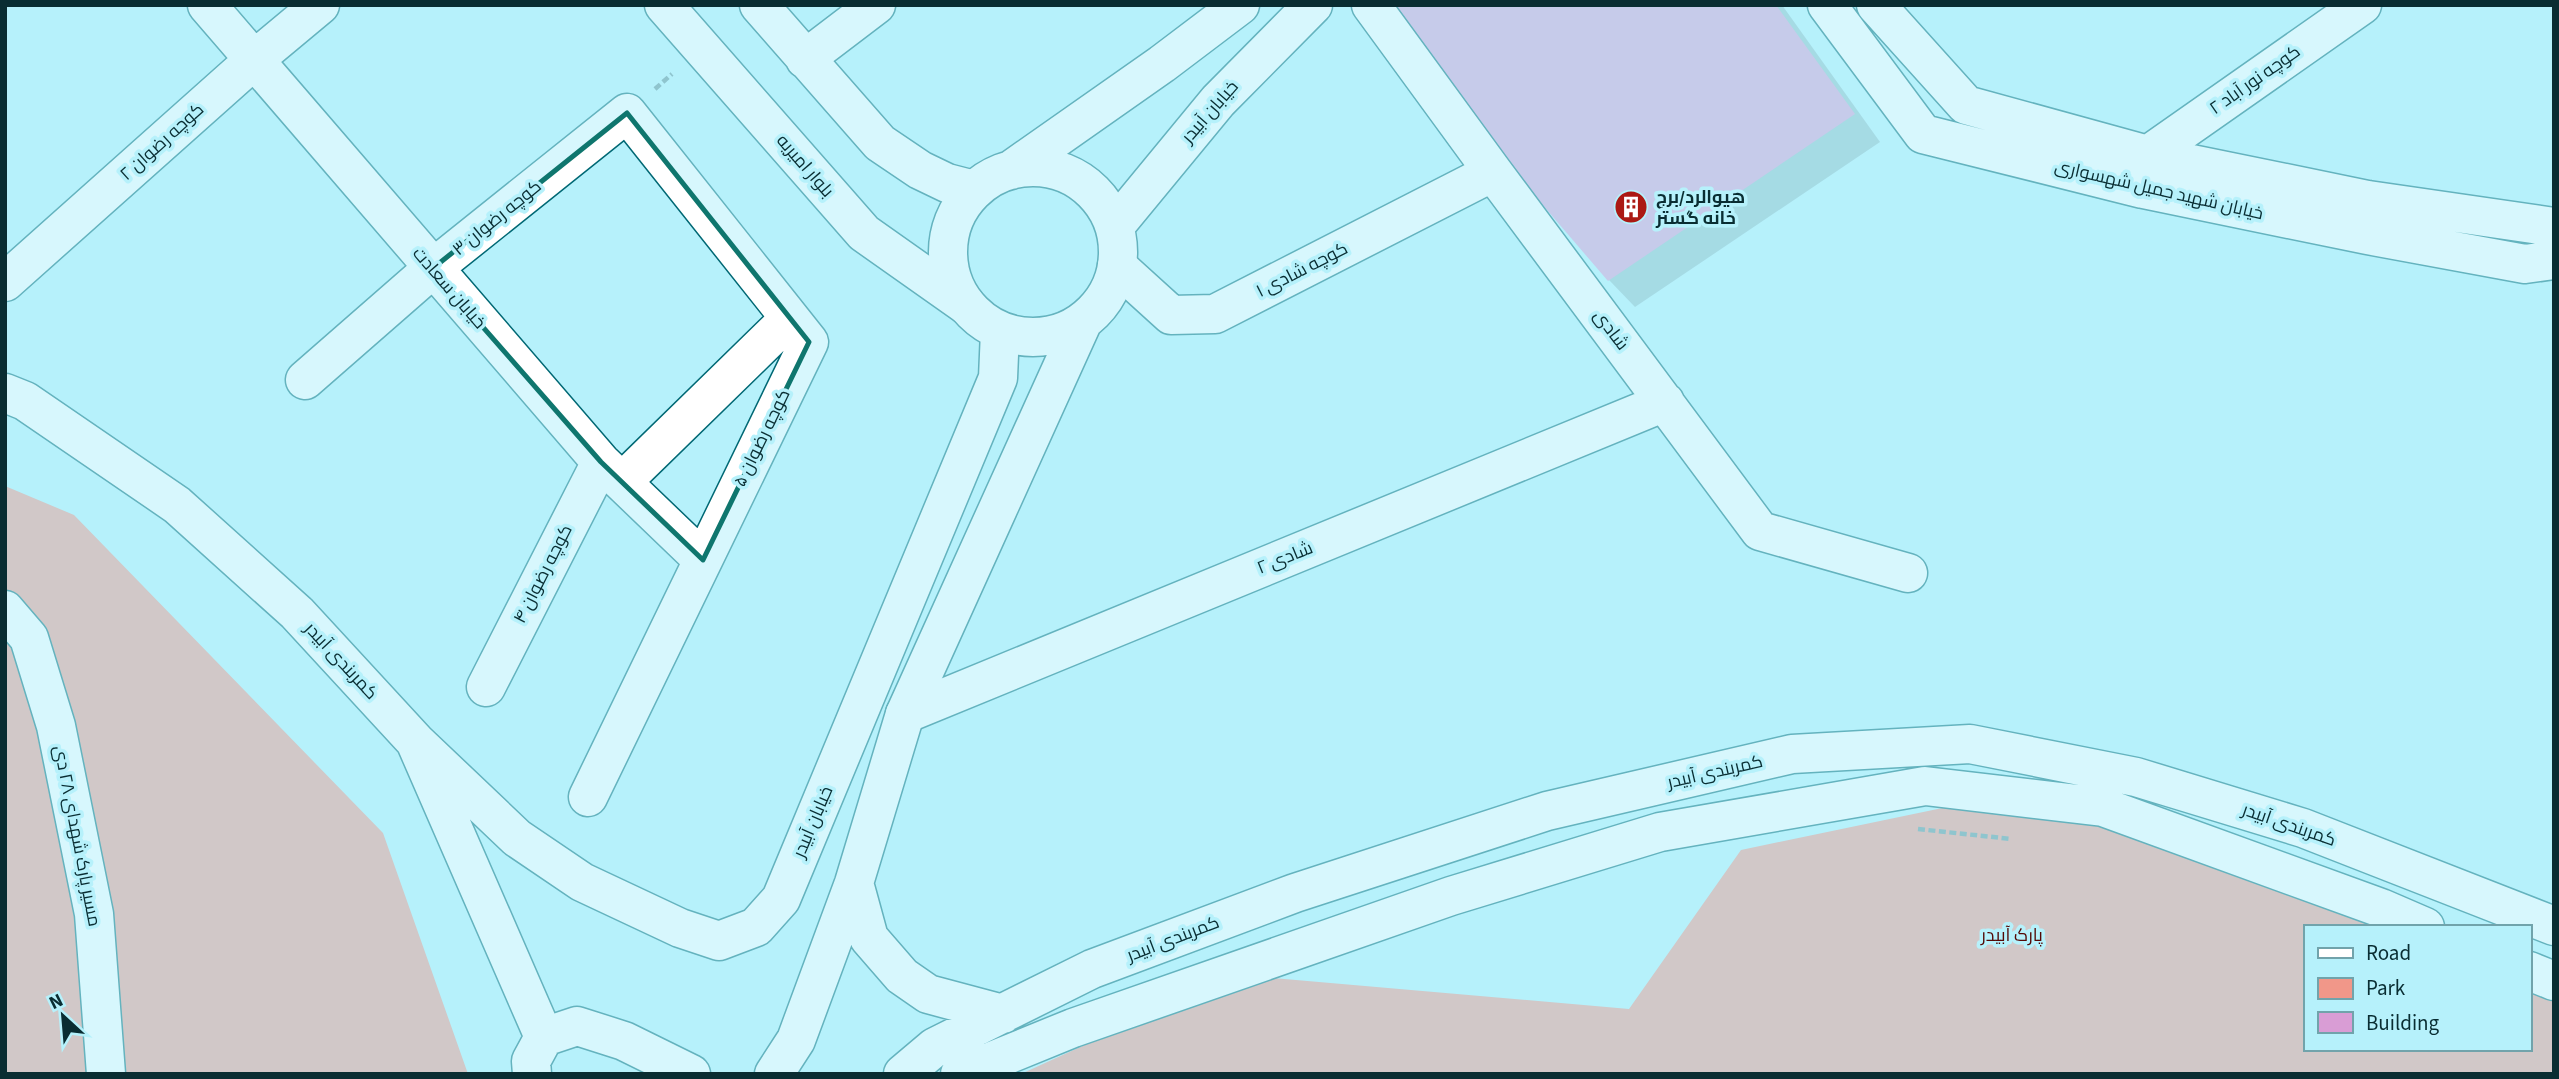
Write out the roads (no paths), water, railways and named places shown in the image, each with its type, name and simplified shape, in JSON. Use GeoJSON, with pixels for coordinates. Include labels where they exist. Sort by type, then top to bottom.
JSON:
{"type":"FeatureCollection","features":[{"type":"Feature","properties":{"kind":"main road","name":"خیابان سعادت"},"geometry":{"type":"LineString","coordinates":[[207,5],[432,269],[612,472],[703,560]]}},
{"type":"Feature","properties":{"kind":"main road","name":"کوچه رضوان ۲"},"geometry":{"type":"LineString","coordinates":[[5,282],[254,60],[320,5]]}},
{"type":"Feature","properties":{"kind":"main road","name":"بلوار امیریه"},"geometry":{"type":"LineString","coordinates":[[664,5],[864,233],[966,305]]}},
{"type":"Feature","properties":{"kind":"main road"},"geometry":{"type":"LineString","coordinates":[[760,5],[880,143],[938,179],[974,190]]}},
{"type":"Feature","properties":{"kind":"main road"},"geometry":{"type":"LineString","coordinates":[[805,59],[876,5]]}},
{"type":"Feature","properties":{"kind":"main road"},"geometry":{"type":"LineString","coordinates":[[1011,170],[1037,167],[1063,172],[1086,184],[1103,203],[1115,226],[1117,266],[1111,287],[1099,306],[1083,321],[1057,334],[1028,337],[1000,331],[982,320],[966,305],[953,283],[948,258],[950,233],[959,210],[974,190],[1011,170],[1162,64],[1240,5]]}},
{"type":"Feature","properties":{"kind":"main road","name":"خیابان آبیدر"},"geometry":{"type":"LineString","coordinates":[[1115,226],[1218,101],[1313,5]]}},
{"type":"Feature","properties":{"kind":"main road","name":"شادی"},"geometry":{"type":"LineString","coordinates":[[1371,5],[1760,530],[1908,573]]}},
{"type":"Feature","properties":{"kind":"main road","name":"خیابان شهید جمیل شهسواری"},"geometry":{"type":"LineString","coordinates":[[1827,5],[1923,134],[2143,189],[2367,235],[2525,264],[2554,260]]}},
{"type":"Feature","properties":{"kind":"main road","name":"خیابان شهید جمیل شهسواری"},"geometry":{"type":"LineString","coordinates":[[1876,5],[1966,105],[2148,155],[2368,200],[2554,227]]}},
{"type":"Feature","properties":{"kind":"main road","name":"کوچه نور آباد ۲"},"geometry":{"type":"LineString","coordinates":[[2148,155],[2362,5]]}},
{"type":"Feature","properties":{"kind":"main road","name":"کوچه رضوان ۳"},"geometry":{"type":"LineString","coordinates":[[305,380],[432,269],[627,113]]}},
{"type":"Feature","properties":{"kind":"main road","name":"کوچه رضوان ۵"},"geometry":{"type":"LineString","coordinates":[[588,797],[809,342],[627,113]]}},
{"type":"Feature","properties":{"kind":"main road","name":"کوچه شادی ۱"},"geometry":{"type":"LineString","coordinates":[[1117,266],[1171,315],[1215,314],[1493,173]]}},
{"type":"Feature","properties":{"kind":"main road","name":"کوچه رضوان ۴"},"geometry":{"type":"LineString","coordinates":[[486,687],[612,472],[790,318]]}},
{"type":"Feature","properties":{"kind":"main road"},"geometry":{"type":"LineString","coordinates":[[774,1074],[796,1040],[855,883],[905,714],[1083,321]]}},
{"type":"Feature","properties":{"kind":"main road","name":"خیابان آبیدر"},"geometry":{"type":"LineString","coordinates":[[415,741],[517,838],[582,882],[680,928],[719,941],[756,927],[781,899],[998,378],[1000,331]]}},
{"type":"Feature","properties":{"kind":"main road","name":"کمربندی آبیدر"},"geometry":{"type":"LineString","coordinates":[[5,393],[25,401],[177,505],[297,613],[415,741],[544,1037]]}},
{"type":"Feature","properties":{"kind":"main road","name":"شادی ۲"},"geometry":{"type":"LineString","coordinates":[[905,714],[1665,402]]}},
{"type":"Feature","properties":{"kind":"main road","name":"مسیر پارک شهدای ۲۸ دی"},"geometry":{"type":"LineString","coordinates":[[5,610],[29,638],[56,726],[94,914],[106,1074]]}},
{"type":"Feature","properties":{"kind":"main road","name":"کمربندی آبیدر"},"geometry":{"type":"LineString","coordinates":[[903,1074],[934,1047],[1092,969],[1295,893],[1547,811],[1792,754],[1970,744],[2136,777],[2290,824],[2554,926]]}},
{"type":"Feature","properties":{"kind":"main road"},"geometry":{"type":"LineString","coordinates":[[960,1074],[1073,1028],[1451,895],[1660,832],[1925,786],[2103,807],[2381,908],[2420,925]]}},
{"type":"Feature","properties":{"kind":"main road"},"geometry":{"type":"LineString","coordinates":[[855,883],[869,938],[902,976],[928,994],[1003,1014]]}},
{"type":"Feature","properties":{"kind":"main road"},"geometry":{"type":"LineString","coordinates":[[2531,972],[2554,981]]}},
{"type":"Feature","properties":{"kind":"main road"},"geometry":{"type":"LineString","coordinates":[[532,1074],[531,1061],[544,1037],[577,1026],[624,1041],[691,1074]]}},
{"type":"Feature","properties":{"kind":"place","name":"هیوالرد/برج خانه گستر"},"geometry":{"type":"Point","coordinates":[1631,207]}},
{"type":"Feature","properties":{"kind":"park label","name":"پارک آبیدر"},"geometry":{"type":"Point","coordinates":[2012,935]}}]}
